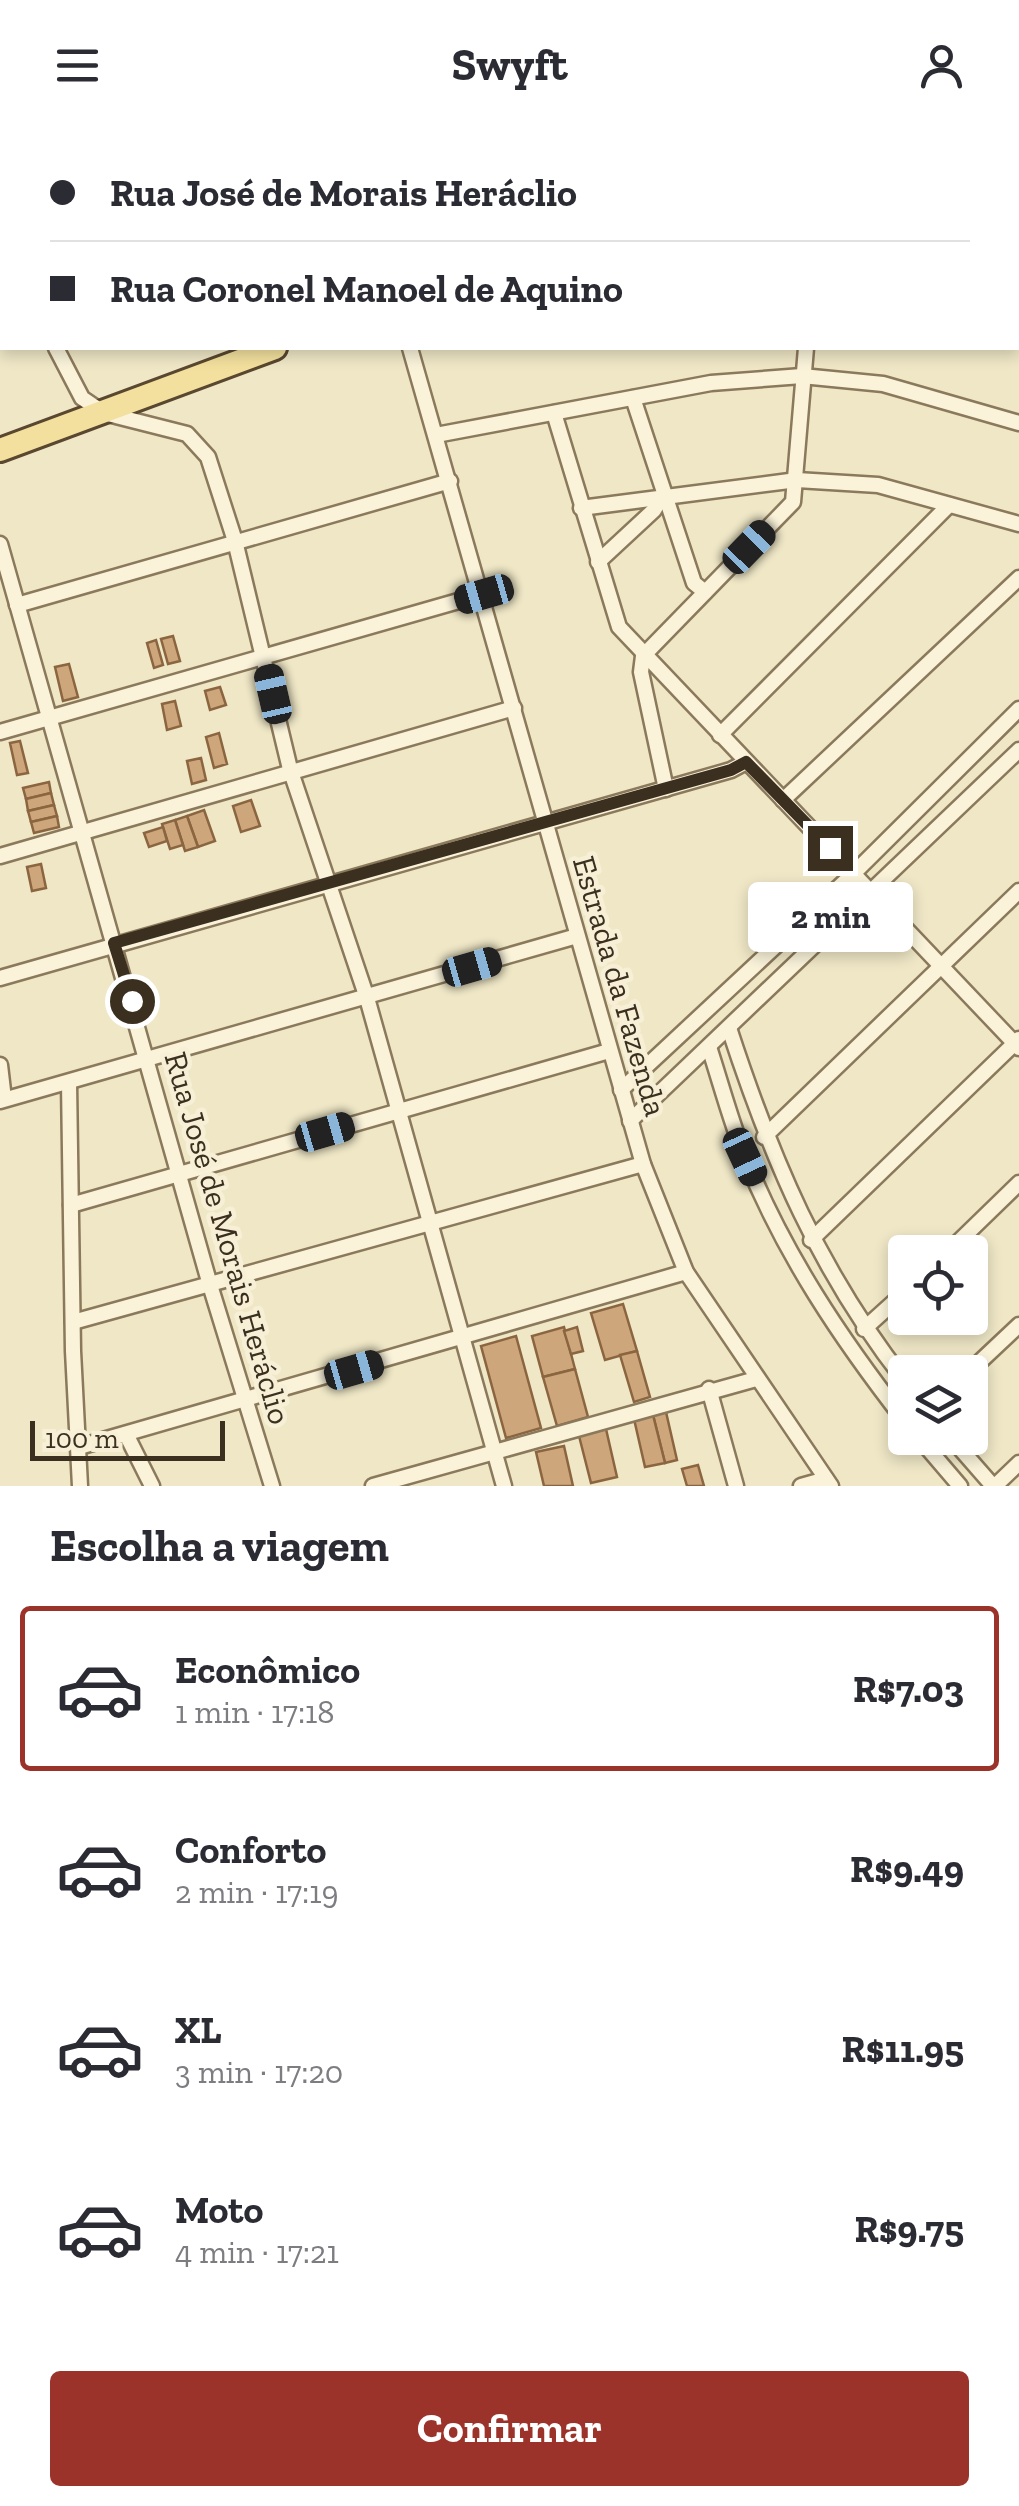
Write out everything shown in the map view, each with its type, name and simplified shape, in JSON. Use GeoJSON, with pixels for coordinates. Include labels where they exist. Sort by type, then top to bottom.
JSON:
{"type":"FeatureCollection","features":[{"type":"Feature","properties":{"kind":"main road"},"geometry":{"type":"LineString","coordinates":[[0,450],[270,350]]}},
{"type":"Feature","properties":{"kind":"street"},"geometry":{"type":"LineString","coordinates":[[57,350],[74,389],[104,413],[171,428],[198,442],[214,472],[235,541],[290,769],[367,998],[504,1486]]}},
{"type":"Feature","properties":{"kind":"street","name":"Estrada da Fazenda"},"geometry":{"type":"LineString","coordinates":[[411,350],[484,594],[545,823],[644,1164],[686,1272],[828,1482]]}},
{"type":"Feature","properties":{"kind":"street"},"geometry":{"type":"LineString","coordinates":[[666,789],[642,672],[643,656],[793,502],[806,350]]}},
{"type":"Feature","properties":{"kind":"street"},"geometry":{"type":"LineString","coordinates":[[436,435],[711,383],[802,376],[882,384],[1019,423]]}},
{"type":"Feature","properties":{"kind":"street"},"geometry":{"type":"LineString","coordinates":[[633,398],[694,583],[705,592]]}},
{"type":"Feature","properties":{"kind":"street"},"geometry":{"type":"LineString","coordinates":[[554,413],[619,627],[1018,1043],[810,1240]]}},
{"type":"Feature","properties":{"kind":"street"},"geometry":{"type":"LineString","coordinates":[[581,508],[664,494],[797,480],[878,485],[1019,524]]}},
{"type":"Feature","properties":{"kind":"street"},"geometry":{"type":"LineString","coordinates":[[18,605],[450,481]]}},
{"type":"Feature","properties":{"kind":"street"},"geometry":{"type":"LineString","coordinates":[[598,562],[654,510],[664,494]]}},
{"type":"Feature","properties":{"kind":"street"},"geometry":{"type":"LineString","coordinates":[[720,735],[949,505]]}},
{"type":"Feature","properties":{"kind":"street","name":"Rua José de Morais Heráclio"},"geometry":{"type":"LineString","coordinates":[[0,544],[210,1285],[272,1486]]}},
{"type":"Feature","properties":{"kind":"street"},"geometry":{"type":"LineString","coordinates":[[782,800],[1019,578]]}},
{"type":"Feature","properties":{"kind":"street"},"geometry":{"type":"LineString","coordinates":[[0,732],[484,594]]}},
{"type":"Feature","properties":{"kind":"street"},"geometry":{"type":"LineString","coordinates":[[0,856],[290,769],[514,708]]}},
{"type":"Feature","properties":{"kind":"street"},"geometry":{"type":"LineString","coordinates":[[620,1090],[854,873],[1019,709]]}},
{"type":"Feature","properties":{"kind":"street"},"geometry":{"type":"LineString","coordinates":[[630,1121],[1019,750]]}},
{"type":"Feature","properties":{"kind":"street"},"geometry":{"type":"LineString","coordinates":[[0,978],[327,882],[666,789],[746,762]]}},
{"type":"Feature","properties":{"kind":"street"},"geometry":{"type":"LineString","coordinates":[[764,1137],[1019,891]]}},
{"type":"Feature","properties":{"kind":"street"},"geometry":{"type":"LineString","coordinates":[[1,1075],[2,1100],[577,936]]}},
{"type":"Feature","properties":{"kind":"street"},"geometry":{"type":"LineString","coordinates":[[729,1028],[764,1137],[810,1240],[864,1329],[888,1359]]}},
{"type":"Feature","properties":{"kind":"street"},"geometry":{"type":"LineString","coordinates":[[709,1047],[745,1157],[789,1251],[844,1343],[888,1399]]}},
{"type":"Feature","properties":{"kind":"street"},"geometry":{"type":"LineString","coordinates":[[70,1205],[609,1050]]}},
{"type":"Feature","properties":{"kind":"street"},"geometry":{"type":"LineString","coordinates":[[69,1083],[72,1322],[80,1486]]}},
{"type":"Feature","properties":{"kind":"street"},"geometry":{"type":"LineString","coordinates":[[72,1322],[644,1164]]}},
{"type":"Feature","properties":{"kind":"street"},"geometry":{"type":"LineString","coordinates":[[965,1235],[1019,1183]]}},
{"type":"Feature","properties":{"kind":"street"},"geometry":{"type":"LineString","coordinates":[[79,1448],[686,1272]]}},
{"type":"Feature","properties":{"kind":"street"},"geometry":{"type":"LineString","coordinates":[[864,1329],[888,1307]]}},
{"type":"Feature","properties":{"kind":"street"},"geometry":{"type":"LineString","coordinates":[[987,1355],[1019,1325]]}},
{"type":"Feature","properties":{"kind":"street"},"geometry":{"type":"LineString","coordinates":[[373,1486],[756,1379]]}},
{"type":"Feature","properties":{"kind":"street"},"geometry":{"type":"LineString","coordinates":[[709,1390],[736,1486]]}},
{"type":"Feature","properties":{"kind":"street"},"geometry":{"type":"LineString","coordinates":[[126,1434],[152,1486]]}},
{"type":"Feature","properties":{"kind":"street"},"geometry":{"type":"LineString","coordinates":[[934,1455],[960,1486]]}},
{"type":"Feature","properties":{"kind":"street"},"geometry":{"type":"LineString","coordinates":[[966,1455],[994,1486],[1019,1463]]}},
{"type":"Feature","properties":{"kind":"street"},"geometry":{"type":"LineString","coordinates":[[800,1486],[828,1482]]}},
{"type":"Feature","properties":{"kind":"building"},"geometry":{"type":"Polygon","coordinates":[[[173,636],[180,661],[168,664],[161,639],[173,636]]]}},
{"type":"Feature","properties":{"kind":"building"},"geometry":{"type":"Polygon","coordinates":[[[156,640],[163,665],[154,668],[147,643],[156,640]]]}},
{"type":"Feature","properties":{"kind":"building"},"geometry":{"type":"Polygon","coordinates":[[[69,664],[78,697],[63,701],[55,667],[69,664]]]}},
{"type":"Feature","properties":{"kind":"building"},"geometry":{"type":"Polygon","coordinates":[[[220,687],[226,705],[210,710],[205,691],[220,687]]]}},
{"type":"Feature","properties":{"kind":"building"},"geometry":{"type":"Polygon","coordinates":[[[175,701],[181,726],[167,730],[162,704],[175,701]]]}},
{"type":"Feature","properties":{"kind":"building"},"geometry":{"type":"Polygon","coordinates":[[[219,733],[227,764],[214,768],[206,737],[219,733]]]}},
{"type":"Feature","properties":{"kind":"building"},"geometry":{"type":"Polygon","coordinates":[[[20,741],[28,773],[17,775],[10,743],[20,741]]]}},
{"type":"Feature","properties":{"kind":"building"},"geometry":{"type":"Polygon","coordinates":[[[201,758],[206,780],[192,784],[187,761],[201,758]]]}},
{"type":"Feature","properties":{"kind":"building"},"geometry":{"type":"Polygon","coordinates":[[[49,782],[51,793],[26,799],[23,788],[49,782]]]}},
{"type":"Feature","properties":{"kind":"building"},"geometry":{"type":"Polygon","coordinates":[[[51,793],[54,805],[28,811],[26,799],[51,793]]]}},
{"type":"Feature","properties":{"kind":"building"},"geometry":{"type":"Polygon","coordinates":[[[251,800],[260,826],[241,832],[233,806],[251,800]]]}},
{"type":"Feature","properties":{"kind":"building"},"geometry":{"type":"Polygon","coordinates":[[[54,805],[57,816],[31,822],[28,811],[54,805]]]}},
{"type":"Feature","properties":{"kind":"building"},"geometry":{"type":"Polygon","coordinates":[[[204,810],[215,841],[198,847],[187,816],[204,810]]]}},
{"type":"Feature","properties":{"kind":"building"},"geometry":{"type":"Polygon","coordinates":[[[57,816],[59,827],[34,833],[31,822],[57,816]]]}},
{"type":"Feature","properties":{"kind":"building"},"geometry":{"type":"Polygon","coordinates":[[[187,816],[198,847],[185,851],[175,820],[187,816]]]}},
{"type":"Feature","properties":{"kind":"building"},"geometry":{"type":"Polygon","coordinates":[[[175,820],[183,845],[170,849],[162,824],[175,820]]]}},
{"type":"Feature","properties":{"kind":"building"},"geometry":{"type":"Polygon","coordinates":[[[163,827],[167,841],[149,847],[144,833],[163,827]]]}},
{"type":"Feature","properties":{"kind":"building"},"geometry":{"type":"Polygon","coordinates":[[[41,864],[46,888],[32,891],[27,867],[41,864]]]}},
{"type":"Feature","properties":{"kind":"building"},"geometry":{"type":"Polygon","coordinates":[[[623,1304],[637,1351],[605,1360],[591,1313],[623,1304]]]}},
{"type":"Feature","properties":{"kind":"building"},"geometry":{"type":"Polygon","coordinates":[[[564,1327],[575,1369],[543,1377],[532,1336],[564,1327]]]}},
{"type":"Feature","properties":{"kind":"building"},"geometry":{"type":"Polygon","coordinates":[[[577,1327],[583,1351],[571,1354],[564,1331],[577,1327]]]}},
{"type":"Feature","properties":{"kind":"building"},"geometry":{"type":"Polygon","coordinates":[[[516,1336],[541,1428],[506,1438],[481,1346],[516,1336]]]}},
{"type":"Feature","properties":{"kind":"building"},"geometry":{"type":"Polygon","coordinates":[[[637,1351],[650,1397],[634,1402],[620,1355],[637,1351]]]}},
{"type":"Feature","properties":{"kind":"building"},"geometry":{"type":"Polygon","coordinates":[[[575,1369],[588,1417],[557,1426],[543,1377],[575,1369]]]}},
{"type":"Feature","properties":{"kind":"building"},"geometry":{"type":"Polygon","coordinates":[[[666,1412],[677,1460],[665,1463],[653,1415],[666,1412]]]}},
{"type":"Feature","properties":{"kind":"building"},"geometry":{"type":"Polygon","coordinates":[[[653,1415],[665,1463],[645,1467],[634,1419],[653,1415]]]}},
{"type":"Feature","properties":{"kind":"building"},"geometry":{"type":"Polygon","coordinates":[[[606,1429],[617,1477],[591,1483],[579,1436],[606,1429]]]}},
{"type":"Feature","properties":{"kind":"building"},"geometry":{"type":"Polygon","coordinates":[[[564,1446],[573,1486],[544,1486],[536,1452],[564,1446]]]}},
{"type":"Feature","properties":{"kind":"building"},"geometry":{"type":"Polygon","coordinates":[[[698,1465],[704,1486],[687,1486],[682,1469],[698,1465]]]}},
{"type":"Feature","properties":{"kind":"route"},"geometry":{"type":"LineString","coordinates":[[132,1001],[114,943],[731,770],[746,762],[830,848]]}}]}
